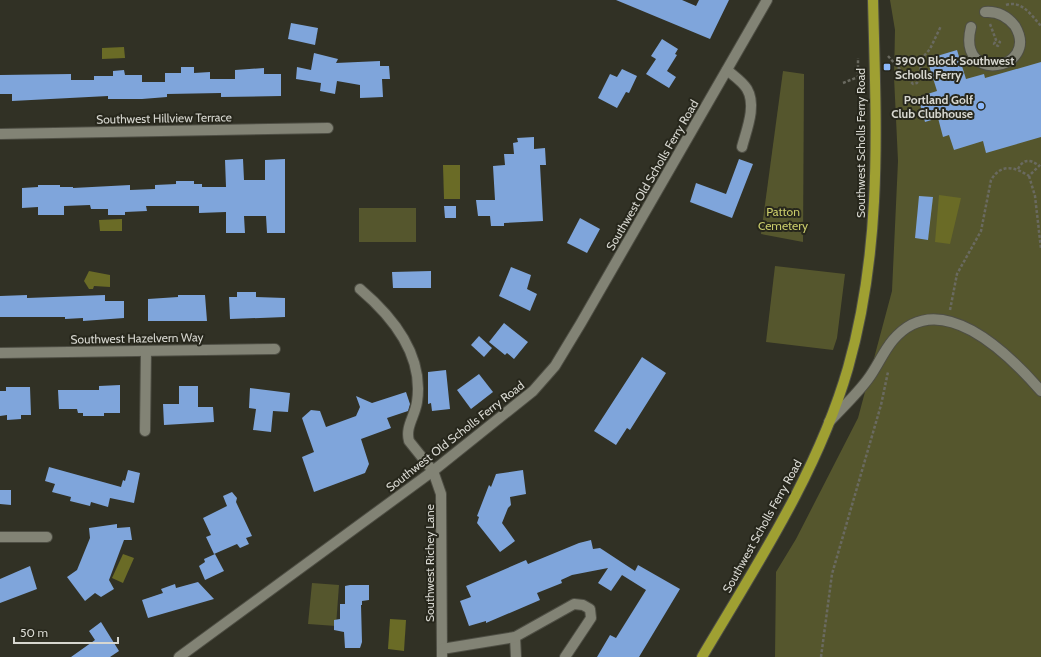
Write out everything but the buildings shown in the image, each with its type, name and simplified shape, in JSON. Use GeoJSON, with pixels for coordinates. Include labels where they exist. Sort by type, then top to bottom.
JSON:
{"type":"FeatureCollection","features":[{"type":"Feature","properties":{"kind":"main road","name":"Southwest Scholls Ferry Road"},"geometry":{"type":"LineString","coordinates":[[702,657],[792,503],[828,424],[848,367],[868,274],[876,194],[873,0]]}},
{"type":"Feature","properties":{"kind":"street","name":"Southwest Old Scholls Ferry Road"},"geometry":{"type":"LineString","coordinates":[[179,657],[433,471],[534,391],[555,366],[645,214],[728,70],[764,1]]}},
{"type":"Feature","properties":{"kind":"street"},"geometry":{"type":"LineString","coordinates":[[971,27],[969,44],[975,57],[992,65],[1010,63],[1017,58],[1021,49],[1020,36],[1014,26],[1000,13],[985,12]]}},
{"type":"Feature","properties":{"kind":"street"},"geometry":{"type":"LineString","coordinates":[[728,70],[747,89],[750,97],[750,111],[742,147]]}},
{"type":"Feature","properties":{"kind":"street","name":"Southwest Hillview Terrace"},"geometry":{"type":"LineString","coordinates":[[0,134],[328,128]]}},
{"type":"Feature","properties":{"kind":"street","name":"Southwest Richey Lane"},"geometry":{"type":"LineString","coordinates":[[360,289],[379,305],[402,335],[414,360],[418,383],[417,403],[408,429],[408,436],[409,440],[433,471],[441,494],[442,653]]}},
{"type":"Feature","properties":{"kind":"street"},"geometry":{"type":"LineString","coordinates":[[828,424],[868,379],[892,341],[915,322],[934,318],[948,320],[976,332],[1009,359],[1041,391]]}},
{"type":"Feature","properties":{"kind":"street","name":"Southwest Hazelvern Way"},"geometry":{"type":"LineString","coordinates":[[0,353],[274,349]]}},
{"type":"Feature","properties":{"kind":"street"},"geometry":{"type":"LineString","coordinates":[[145,431],[146,351]]}},
{"type":"Feature","properties":{"kind":"street"},"geometry":{"type":"LineString","coordinates":[[0,537],[47,537]]}},
{"type":"Feature","properties":{"kind":"street"},"geometry":{"type":"LineString","coordinates":[[442,653],[515,638],[574,604],[583,605],[590,609],[591,618],[565,657]]}},
{"type":"Feature","properties":{"kind":"street"},"geometry":{"type":"LineString","coordinates":[[515,638],[516,657]]}},
{"type":"Feature","properties":{"kind":"path"},"geometry":{"type":"LineString","coordinates":[[1000,13],[1006,4],[1016,3],[1023,6],[1041,26]]}},
{"type":"Feature","properties":{"kind":"path"},"geometry":{"type":"LineString","coordinates":[[985,12],[996,40]]}},
{"type":"Feature","properties":{"kind":"path"},"geometry":{"type":"LineString","coordinates":[[888,56],[914,84],[917,83],[923,57],[930,49],[941,26]]}},
{"type":"Feature","properties":{"kind":"path"},"geometry":{"type":"LineString","coordinates":[[843,83],[858,77],[858,58]]}},
{"type":"Feature","properties":{"kind":"path"},"geometry":{"type":"LineString","coordinates":[[1018,169],[1020,164],[1025,161],[1032,161],[1039,165],[1029,176]]}},
{"type":"Feature","properties":{"kind":"path"},"geometry":{"type":"LineString","coordinates":[[948,320],[958,274],[981,231],[991,180],[995,174],[1004,168],[1018,169],[1029,176],[1035,196],[1041,249]]}},
{"type":"Feature","properties":{"kind":"path"},"geometry":{"type":"LineString","coordinates":[[821,657],[832,574],[881,404],[888,371]]}},
{"type":"Feature","properties":{"kind":"green space"},"geometry":{"type":"Polygon","coordinates":[[[890,0],[1041,0],[1041,657],[775,657],[776,572],[796,539],[858,418],[892,291],[898,161],[894,77],[895,30],[890,0]]]}},
{"type":"Feature","properties":{"kind":"green space","name":"Patton Cemetery"},"geometry":{"type":"Polygon","coordinates":[[[783,71],[804,74],[803,242],[761,234],[783,71]]]}},
{"type":"Feature","properties":{"kind":"green space"},"geometry":{"type":"Polygon","coordinates":[[[359,208],[416,208],[416,242],[359,242],[359,208]]]}},
{"type":"Feature","properties":{"kind":"green space"},"geometry":{"type":"Polygon","coordinates":[[[775,266],[845,274],[837,338],[833,350],[766,342],[775,266]]]}},
{"type":"Feature","properties":{"kind":"green space"},"geometry":{"type":"Polygon","coordinates":[[[312,583],[339,585],[336,626],[308,624],[312,583]]]}},
{"type":"Feature","properties":{"kind":"shaded area"},"geometry":{"type":"Polygon","coordinates":[[[124,47],[125,58],[102,59],[102,48],[124,47]]]}},
{"type":"Feature","properties":{"kind":"shaded area"},"geometry":{"type":"Polygon","coordinates":[[[443,165],[460,165],[460,199],[444,199],[443,165]]]}},
{"type":"Feature","properties":{"kind":"shaded area"},"geometry":{"type":"Polygon","coordinates":[[[939,195],[961,198],[950,244],[935,242],[939,195]]]}},
{"type":"Feature","properties":{"kind":"shaded area"},"geometry":{"type":"Polygon","coordinates":[[[122,219],[122,231],[100,231],[99,220],[122,219]]]}},
{"type":"Feature","properties":{"kind":"shaded area"},"geometry":{"type":"Polygon","coordinates":[[[89,271],[110,275],[110,287],[94,286],[93,289],[89,289],[84,281],[89,271]]]}},
{"type":"Feature","properties":{"kind":"shaded area"},"geometry":{"type":"Polygon","coordinates":[[[123,554],[134,558],[123,583],[112,578],[123,554]]]}},
{"type":"Feature","properties":{"kind":"shaded area"},"geometry":{"type":"Polygon","coordinates":[[[390,619],[406,620],[404,651],[388,649],[390,619]]]}},
{"type":"Feature","properties":{"kind":"place","name":"5900 Block Southwest Scholls Ferry"},"geometry":{"type":"Point","coordinates":[887,67]}},
{"type":"Feature","properties":{"kind":"place","name":"Portland Golf Club Clubhouse"},"geometry":{"type":"Point","coordinates":[981,106]}}]}
